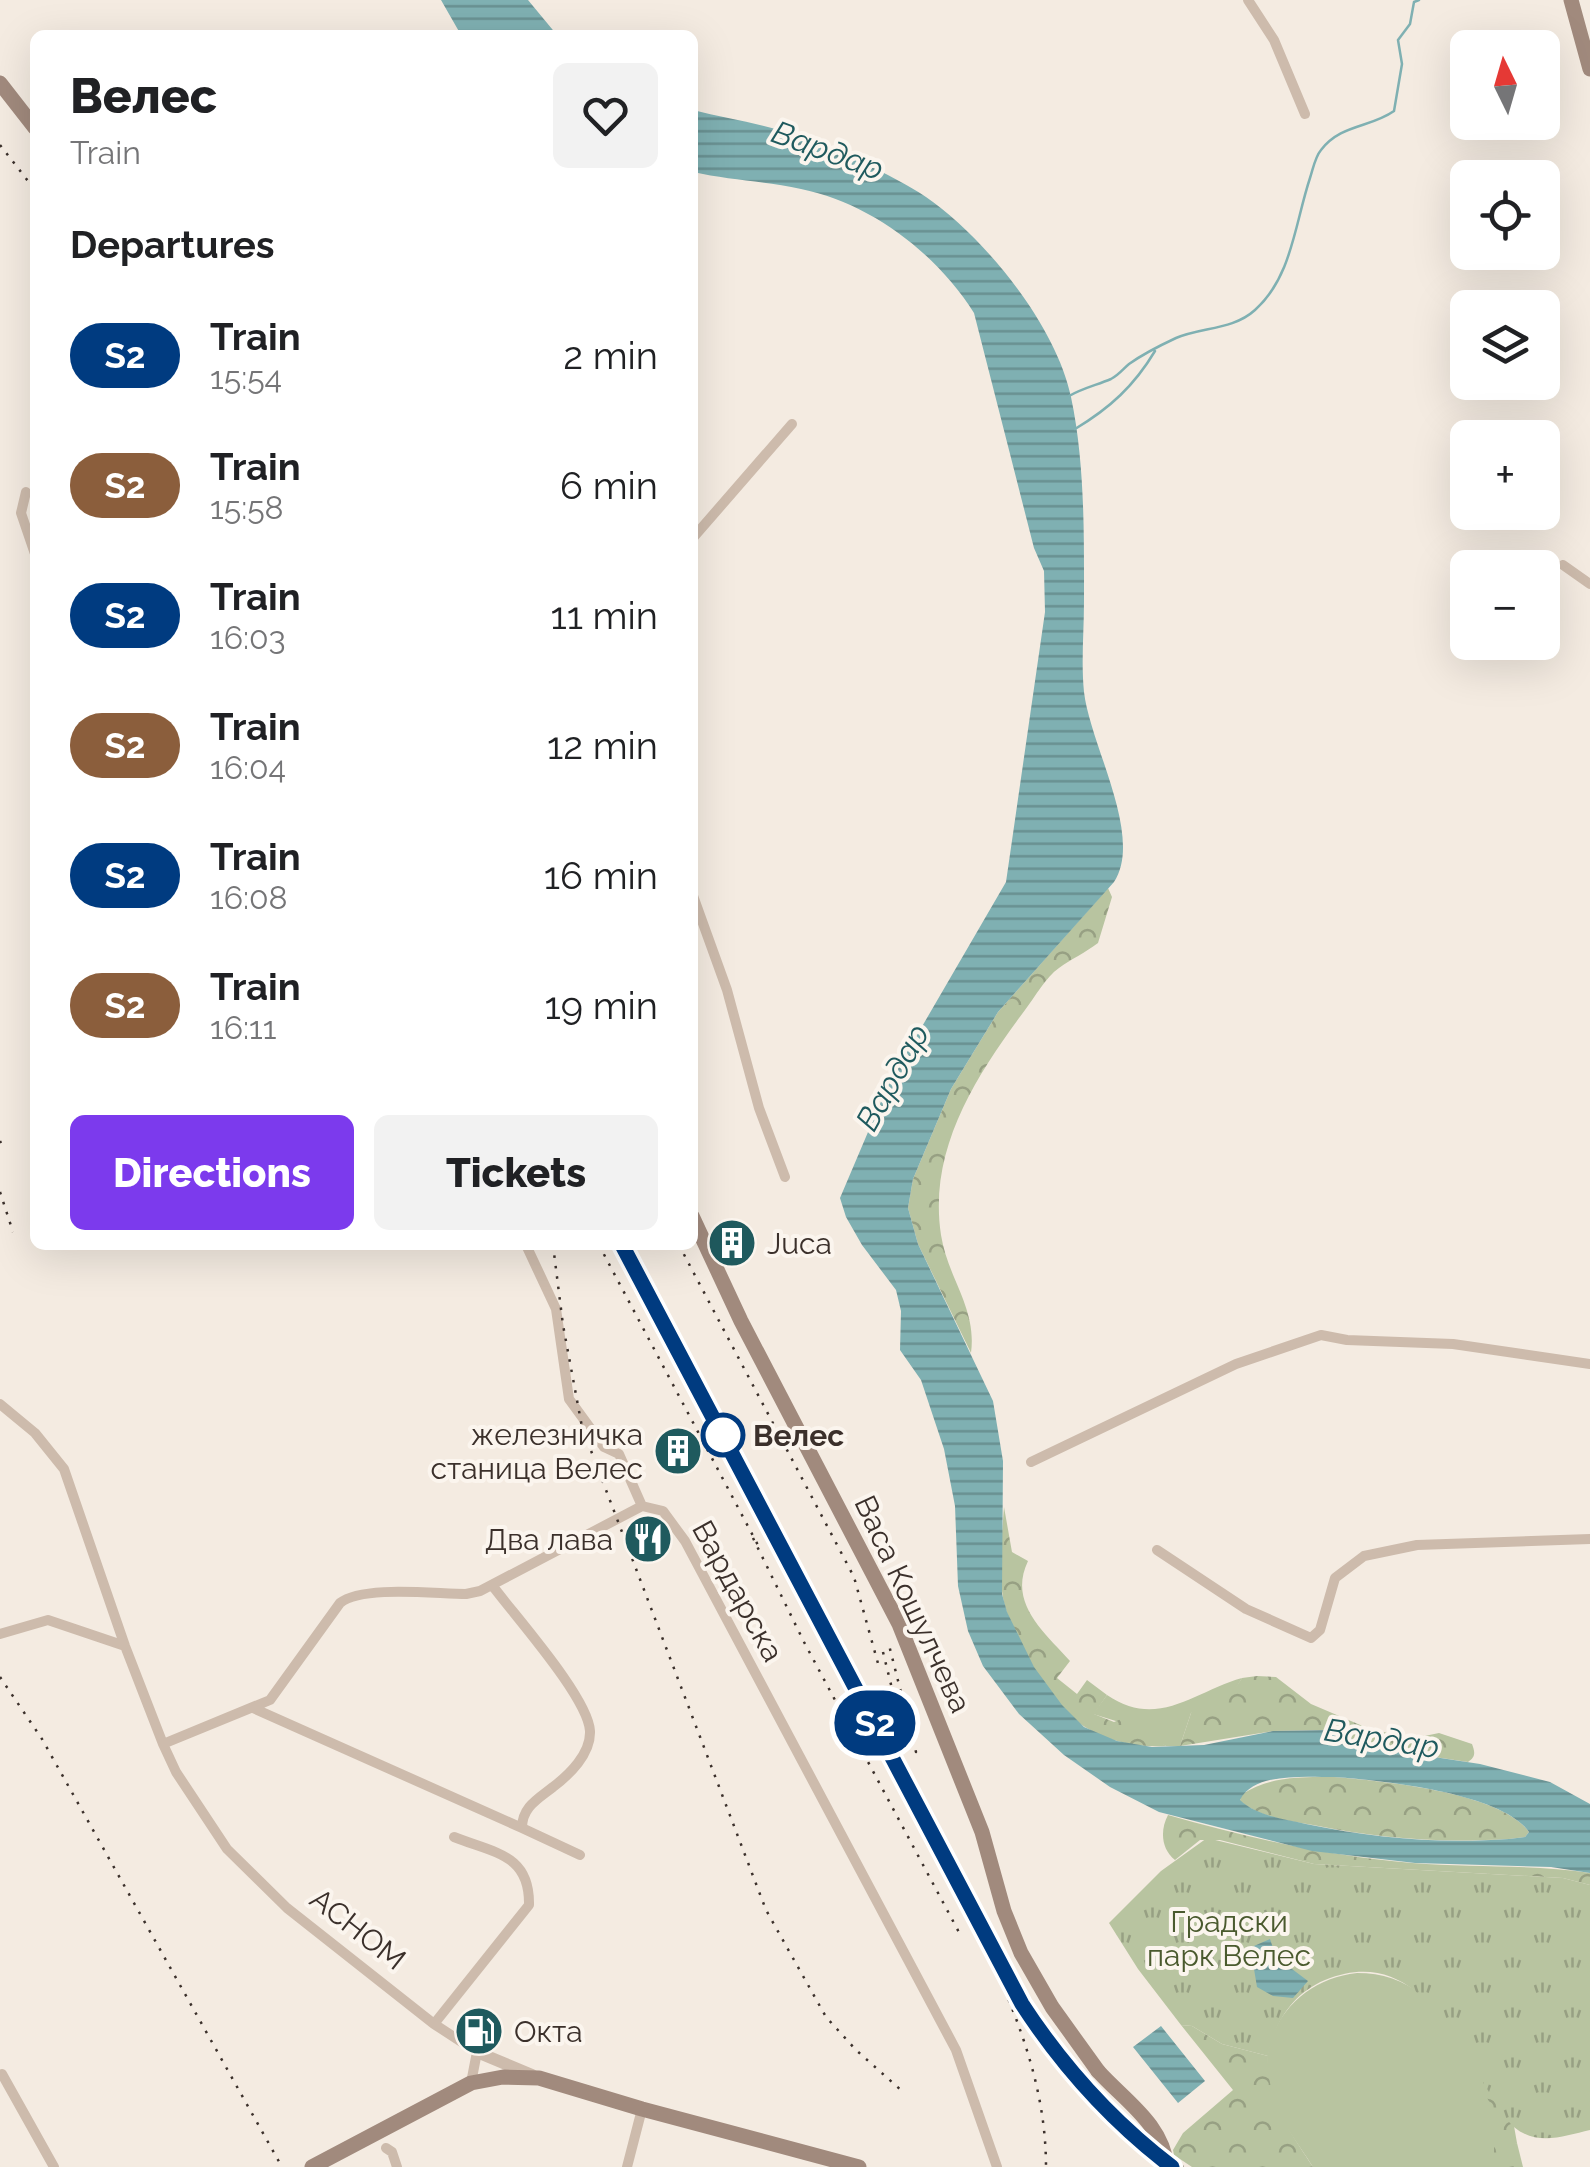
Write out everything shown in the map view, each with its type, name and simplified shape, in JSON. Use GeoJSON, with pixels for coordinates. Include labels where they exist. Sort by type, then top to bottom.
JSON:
{"type":"FeatureCollection","features":[{"type":"Feature","properties":{"kind":"main road"},"geometry":{"type":"LineString","coordinates":[[1571,0],[1590,68]]}},
{"type":"Feature","properties":{"kind":"main road"},"geometry":{"type":"LineString","coordinates":[[0,83],[30,122]]}},
{"type":"Feature","properties":{"kind":"main road","name":"Васа Кошулчева"},"geometry":{"type":"LineString","coordinates":[[698,1228],[767,1372],[899,1624],[982,1832],[1004,1911],[1021,1953],[1052,2007],[1098,2071],[1148,2121],[1161,2142],[1167,2167]]}},
{"type":"Feature","properties":{"kind":"main road"},"geometry":{"type":"LineString","coordinates":[[313,2167],[472,2083],[503,2076],[540,2078]]}},
{"type":"Feature","properties":{"kind":"main road","name":"АСНОМ"},"geometry":{"type":"LineString","coordinates":[[540,2078],[642,2110],[852,2166]]}},
{"type":"Feature","properties":{"kind":"street"},"geometry":{"type":"LineString","coordinates":[[1248,0],[1274,40],[1305,114]]}},
{"type":"Feature","properties":{"kind":"street"},"geometry":{"type":"LineString","coordinates":[[698,532],[792,424]]}},
{"type":"Feature","properties":{"kind":"street"},"geometry":{"type":"LineString","coordinates":[[26,492],[21,513],[30,539]]}},
{"type":"Feature","properties":{"kind":"street"},"geometry":{"type":"LineString","coordinates":[[1563,566],[1590,584]]}},
{"type":"Feature","properties":{"kind":"street"},"geometry":{"type":"LineString","coordinates":[[698,910],[727,990],[759,1108],[785,1177]]}},
{"type":"Feature","properties":{"kind":"street"},"geometry":{"type":"LineString","coordinates":[[163,1744],[253,1708],[280,1690],[340,1603],[350,1595],[466,1594],[492,1585],[642,1506],[618,1454],[604,1447],[568,1399],[556,1309],[528,1250]]}},
{"type":"Feature","properties":{"kind":"street"},"geometry":{"type":"LineString","coordinates":[[1030,1462],[1236,1364],[1322,1335],[1347,1340],[1453,1344],[1590,1364]]}},
{"type":"Feature","properties":{"kind":"street","name":"АСНОМ"},"geometry":{"type":"LineString","coordinates":[[0,1404],[35,1433],[64,1469],[124,1646],[163,1744],[228,1848],[265,1890],[434,2024],[478,2052],[540,2078]]}},
{"type":"Feature","properties":{"kind":"street","name":"Вардарска"},"geometry":{"type":"LineString","coordinates":[[642,1506],[664,1510],[685,1540],[956,2050],[997,2167]]}},
{"type":"Feature","properties":{"kind":"street"},"geometry":{"type":"LineString","coordinates":[[1156,1550],[1246,1610],[1311,1638],[1320,1630],[1335,1578],[1364,1556],[1417,1545],[1590,1539]]}},
{"type":"Feature","properties":{"kind":"street"},"geometry":{"type":"LineString","coordinates":[[492,1585],[554,1664],[578,1701],[590,1729],[588,1742],[573,1771],[524,1812],[522,1828]]}},
{"type":"Feature","properties":{"kind":"street"},"geometry":{"type":"LineString","coordinates":[[0,1634],[48,1620],[124,1646]]}},
{"type":"Feature","properties":{"kind":"street"},"geometry":{"type":"LineString","coordinates":[[253,1708],[580,1855]]}},
{"type":"Feature","properties":{"kind":"street"},"geometry":{"type":"LineString","coordinates":[[434,2024],[529,1905],[530,1882],[515,1862],[454,1837]]}},
{"type":"Feature","properties":{"kind":"street"},"geometry":{"type":"LineString","coordinates":[[472,2083],[478,2052]]}},
{"type":"Feature","properties":{"kind":"street"},"geometry":{"type":"LineString","coordinates":[[2,2074],[54,2167]]}},
{"type":"Feature","properties":{"kind":"street"},"geometry":{"type":"LineString","coordinates":[[626,2167],[642,2110]]}},
{"type":"Feature","properties":{"kind":"street"},"geometry":{"type":"LineString","coordinates":[[386,2148],[392,2152],[397,2167]]}},
{"type":"Feature","properties":{"kind":"green space"},"geometry":{"type":"Polygon","coordinates":[[[1108,888],[1112,897],[1098,943],[1059,968],[1041,988],[989,1061],[949,1143],[939,1203],[941,1235],[970,1322],[971,1353],[918,1244],[908,1208],[913,1179],[951,1089],[998,1012],[1108,888]]]}},
{"type":"Feature","properties":{"kind":"green space"},"geometry":{"type":"Polygon","coordinates":[[[1004,1507],[1012,1552],[1028,1561],[1022,1590],[1025,1603],[1070,1661],[1057,1678],[1077,1694],[1087,1680],[1107,1695],[1094,1714],[1114,1722],[1126,1717],[1166,1746],[1124,1743],[1085,1727],[1058,1702],[1032,1666],[1012,1626],[1002,1591],[1004,1507]]]}},
{"type":"Feature","properties":{"kind":"green space"},"geometry":{"type":"Polygon","coordinates":[[[1276,1677],[1311,1704],[1365,1727],[1410,1739],[1439,1733],[1472,1744],[1474,1756],[1468,1762],[1375,1748],[1323,1730],[1273,1731],[1180,1746],[1191,1713],[1200,1700],[1220,1699],[1230,1694],[1242,1678],[1276,1677]]]}},
{"type":"Feature","properties":{"kind":"green space"},"geometry":{"type":"Polygon","coordinates":[[[1242,1678],[1232,1695],[1191,1713],[1180,1746],[1166,1746],[1119,1722],[1093,1714],[1107,1695],[1126,1705],[1160,1708],[1242,1678]]]}},
{"type":"Feature","properties":{"kind":"green space"},"geometry":{"type":"Polygon","coordinates":[[[1334,1777],[1467,1798],[1515,1818],[1529,1832],[1525,1837],[1483,1840],[1387,1837],[1284,1820],[1240,1801],[1241,1795],[1274,1781],[1334,1777]]]}},
{"type":"Feature","properties":{"kind":"green space"},"geometry":{"type":"Polygon","coordinates":[[[1168,1815],[1350,1856],[1590,1873],[1590,1885],[1563,1878],[1314,1864],[1220,1840],[1200,1840],[1175,1860],[1163,1839],[1168,1815]]]}},
{"type":"Feature","properties":{"kind":"green space","name":"Градски парк Велес"},"geometry":{"type":"Polygon","coordinates":[[[1207,1838],[1314,1864],[1563,1878],[1590,1885],[1590,2130],[1548,2138],[1517,2130],[1426,2000],[1405,1984],[1382,1974],[1356,1972],[1325,1980],[1303,1993],[1280,2021],[1268,2056],[1222,2044],[1192,2026],[1181,2025],[1109,1923],[1161,1871],[1207,1838]]]}},
{"type":"Feature","properties":{"kind":"green space"},"geometry":{"type":"Polygon","coordinates":[[[1357,1973],[1400,1982],[1416,1990],[1435,2008],[1487,2088],[1514,2144],[1517,2143],[1523,2167],[1313,2167],[1274,2103],[1267,2071],[1269,2050],[1275,2030],[1299,1998],[1336,1977],[1357,1973]]]}},
{"type":"Feature","properties":{"kind":"green space"},"geometry":{"type":"Polygon","coordinates":[[[1181,2025],[1192,2026],[1222,2044],[1268,2056],[1275,2101],[1313,2167],[1192,2167],[1174,2155],[1183,2133],[1233,2090],[1181,2025]]]}},
{"type":"Feature","properties":{"kind":"green space"},"geometry":{"type":"Polygon","coordinates":[[[1490,2092],[1514,2126],[1514,2167],[1494,2167],[1494,2133],[1504,2126],[1484,2093],[1490,2092]]]}},
{"type":"Feature","properties":{"kind":"water"},"geometry":{"type":"Polygon","coordinates":[[[441,0],[528,0],[553,30],[458,30],[441,0]]]}},
{"type":"Feature","properties":{"kind":"water","name":"Вардар"},"geometry":{"type":"Polygon","coordinates":[[[698,111],[804,138],[912,188],[949,214],[1015,285],[1050,341],[1071,397],[1079,447],[1084,692],[1119,816],[1122,863],[1114,882],[998,1012],[951,1089],[913,1179],[908,1208],[918,1244],[993,1401],[1003,1461],[1002,1594],[1007,1612],[1034,1667],[1084,1727],[1117,1741],[1152,1747],[1204,1745],[1273,1731],[1330,1730],[1375,1748],[1480,1764],[1550,1782],[1590,1804],[1590,1873],[1551,1867],[1415,1863],[1312,1851],[1159,1812],[1110,1787],[1064,1755],[1019,1714],[983,1666],[968,1631],[958,1586],[955,1506],[944,1449],[921,1380],[900,1350],[901,1311],[896,1290],[862,1245],[840,1198],[888,1085],[1006,882],[1045,612],[1044,571],[1034,548],[974,313],[941,271],[900,234],[852,206],[801,189],[698,173],[698,111]],[[1296,1777],[1269,1780],[1247,1791],[1240,1800],[1254,1810],[1280,1818],[1382,1836],[1483,1840],[1525,1837],[1529,1832],[1494,1807],[1409,1785],[1296,1777]]]}},
{"type":"Feature","properties":{"kind":"water"},"geometry":{"type":"Polygon","coordinates":[[[1270,1939],[1276,1957],[1308,1981],[1293,1998],[1273,1996],[1257,1987],[1251,1951],[1270,1939]]]}},
{"type":"Feature","properties":{"kind":"water"},"geometry":{"type":"Polygon","coordinates":[[[1161,2026],[1205,2081],[1178,2103],[1133,2047],[1161,2026]]]}},
{"type":"Feature","properties":{"kind":"waterway"},"geometry":{"type":"LineString","coordinates":[[1069,396],[1111,379],[1134,360],[1176,338],[1237,321],[1267,297],[1285,266],[1319,153],[1337,135],[1394,111],[1402,64],[1398,40],[1410,24],[1414,2],[1419,0]]}},
{"type":"Feature","properties":{"kind":"waterway"},"geometry":{"type":"LineString","coordinates":[[1075,429],[1120,395],[1155,351]]}},
{"type":"Feature","properties":{"kind":"railway"},"geometry":{"type":"LineString","coordinates":[[0,145],[30,184]]}},
{"type":"Feature","properties":{"kind":"railway"},"geometry":{"type":"LineString","coordinates":[[0,1192],[13,1232]]}},
{"type":"Feature","properties":{"kind":"railway"},"geometry":{"type":"LineString","coordinates":[[554,1250],[582,1427],[766,1910],[826,2017],[902,2091]]}},
{"type":"Feature","properties":{"kind":"railway"},"geometry":{"type":"LineString","coordinates":[[602,1250],[760,1549]]}},
{"type":"Feature","properties":{"kind":"railway"},"geometry":{"type":"LineString","coordinates":[[634,1250],[1022,1990],[1094,2086],[1136,2129],[1183,2167]]}},
{"type":"Feature","properties":{"kind":"railway"},"geometry":{"type":"LineString","coordinates":[[682,1250],[854,1577],[879,1667]]}},
{"type":"Feature","properties":{"kind":"railway"},"geometry":{"type":"LineString","coordinates":[[753,1538],[961,1936]]}},
{"type":"Feature","properties":{"kind":"railway"},"geometry":{"type":"LineString","coordinates":[[883,1652],[897,1709],[916,1752],[888,1641]]}},
{"type":"Feature","properties":{"kind":"railway"},"geometry":{"type":"LineString","coordinates":[[0,1677],[42,1739],[282,2167]]}},
{"type":"Feature","properties":{"kind":"railway"},"geometry":{"type":"LineString","coordinates":[[992,1961],[1037,2087],[1046,2167]]}},
{"type":"Feature","properties":{"kind":"train","name":"S2"},"geometry":{"type":"LineString","coordinates":[[625,1250],[1022,2004],[1088,2090],[1131,2134],[1172,2167]]}},
{"type":"Feature","properties":{"kind":"place","name":"Juca"},"geometry":{"type":"Point","coordinates":[732,1243]}},
{"type":"Feature","properties":{"kind":"place","name":"Велес"},"geometry":{"type":"Point","coordinates":[723,1435]}},
{"type":"Feature","properties":{"kind":"place","name":"железничка станица Велес"},"geometry":{"type":"Point","coordinates":[678,1451]}},
{"type":"Feature","properties":{"kind":"place","name":"Два лава"},"geometry":{"type":"Point","coordinates":[648,1539]}},
{"type":"Feature","properties":{"kind":"place","name":"Окта"},"geometry":{"type":"Point","coordinates":[479,2031]}}]}
